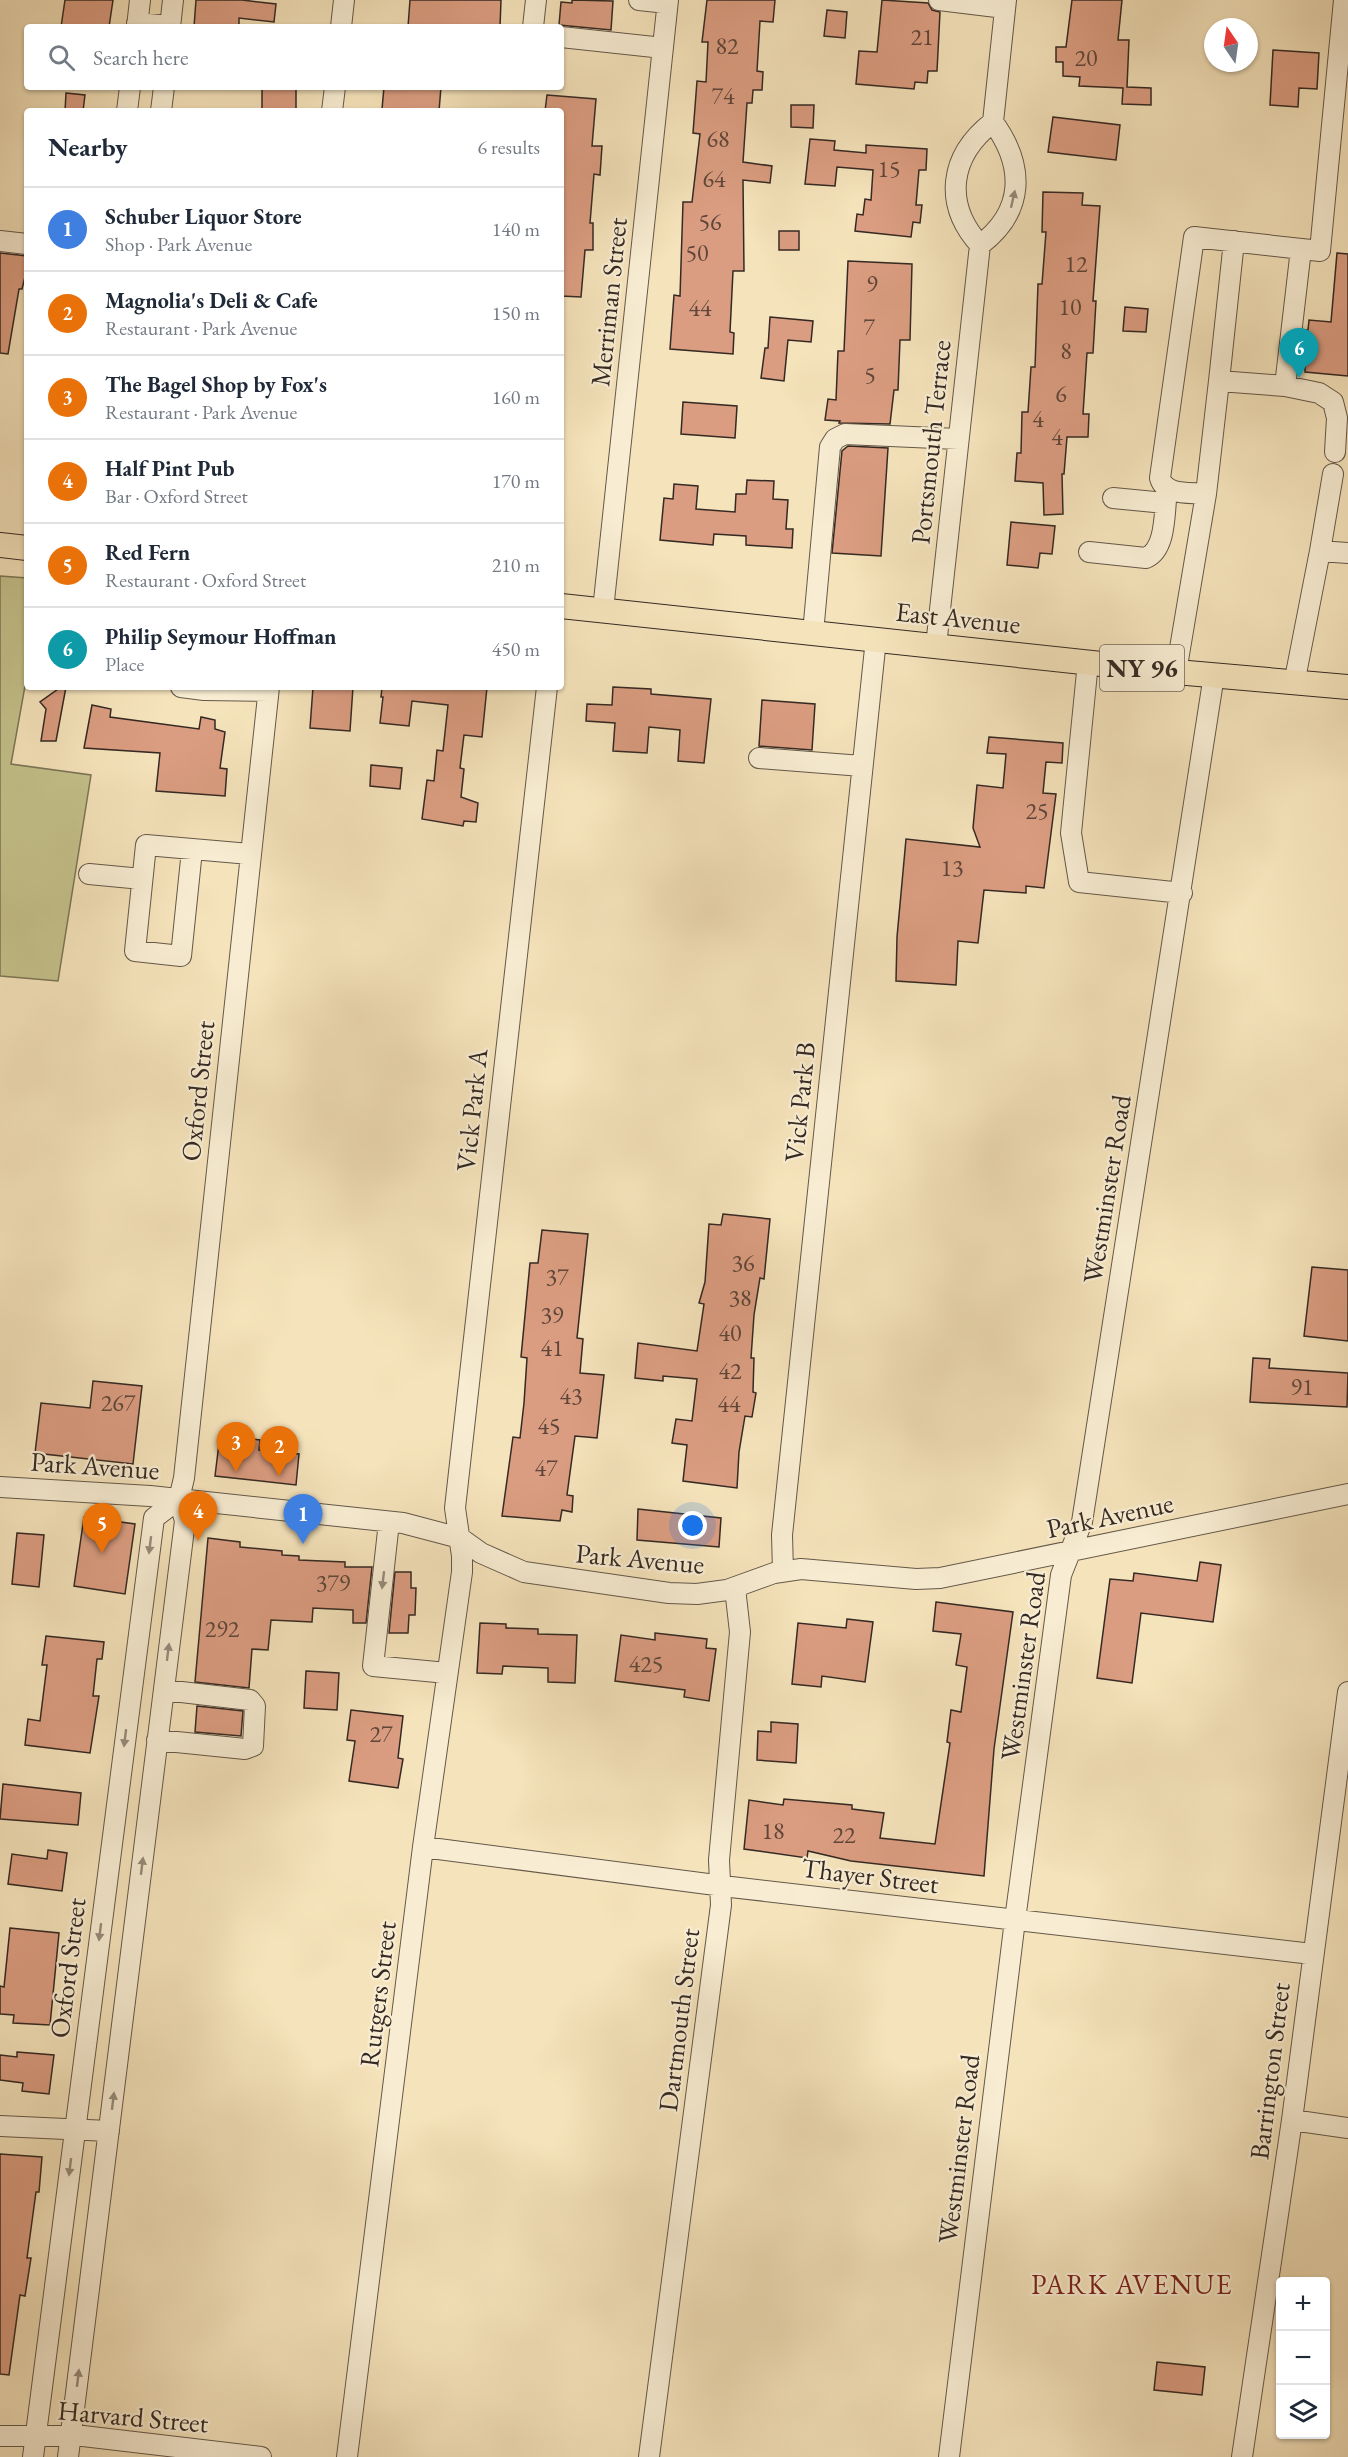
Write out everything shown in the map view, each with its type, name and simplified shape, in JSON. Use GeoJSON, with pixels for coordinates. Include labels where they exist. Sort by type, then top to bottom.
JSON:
{"type":"FeatureCollection","features":[{"type":"Feature","properties":{"kind":"main road"},"geometry":{"type":"LineString","coordinates":[[0,545],[24,548]]}},
{"type":"Feature","properties":{"kind":"main road","name":"East Avenue"},"geometry":{"type":"LineString","coordinates":[[564,606],[1176,672],[1348,687]]}},
{"type":"Feature","properties":{"kind":"street"},"geometry":{"type":"LineString","coordinates":[[137,24],[140,0]]}},
{"type":"Feature","properties":{"kind":"street"},"geometry":{"type":"LineString","coordinates":[[170,24],[173,0]]}},
{"type":"Feature","properties":{"kind":"street"},"geometry":{"type":"LineString","coordinates":[[341,24],[344,0]]}},
{"type":"Feature","properties":{"kind":"street"},"geometry":{"type":"LineString","coordinates":[[533,24],[536,0]]}},
{"type":"Feature","properties":{"kind":"street"},"geometry":{"type":"LineString","coordinates":[[639,0],[668,2]]}},
{"type":"Feature","properties":{"kind":"street"},"geometry":{"type":"LineString","coordinates":[[939,0],[1006,4],[993,122],[1012,156],[1016,178],[1015,197],[1008,217],[998,232],[981,245],[959,215],[955,198],[957,174],[962,156],[975,136],[993,122]]}},
{"type":"Feature","properties":{"kind":"street"},"geometry":{"type":"LineString","coordinates":[[1089,552],[1146,558],[1154,555],[1159,545],[1166,497],[1160,478],[1194,237],[1320,251],[1345,31],[1344,0]]}},
{"type":"Feature","properties":{"kind":"street","name":"Merriman Street"},"geometry":{"type":"LineString","coordinates":[[603,610],[668,2]]}},
{"type":"Feature","properties":{"kind":"street"},"geometry":{"type":"LineString","coordinates":[[564,37],[663,48]]}},
{"type":"Feature","properties":{"kind":"street"},"geometry":{"type":"LineString","coordinates":[[127,108],[130,90]]}},
{"type":"Feature","properties":{"kind":"street"},"geometry":{"type":"LineString","coordinates":[[161,108],[164,90]]}},
{"type":"Feature","properties":{"kind":"street"},"geometry":{"type":"LineString","coordinates":[[332,108],[335,90]]}},
{"type":"Feature","properties":{"kind":"street"},"geometry":{"type":"LineString","coordinates":[[0,241],[24,244]]}},
{"type":"Feature","properties":{"kind":"street"},"geometry":{"type":"LineString","coordinates":[[1176,672],[1206,494],[1234,241]]}},
{"type":"Feature","properties":{"kind":"street","name":"Portsmouth Terrace"},"geometry":{"type":"LineString","coordinates":[[936,646],[981,245]]}},
{"type":"Feature","properties":{"kind":"street"},"geometry":{"type":"LineString","coordinates":[[1285,386],[1301,249]]}},
{"type":"Feature","properties":{"kind":"street"},"geometry":{"type":"LineString","coordinates":[[1219,381],[1285,386],[1319,393],[1333,402],[1338,418],[1335,452]]}},
{"type":"Feature","properties":{"kind":"street"},"geometry":{"type":"LineString","coordinates":[[813,633],[830,447],[835,439],[845,434],[958,439]]}},
{"type":"Feature","properties":{"kind":"street"},"geometry":{"type":"LineString","coordinates":[[1294,684],[1320,551],[1332,474]]}},
{"type":"Feature","properties":{"kind":"street"},"geometry":{"type":"LineString","coordinates":[[1113,498],[1206,494]]}},
{"type":"Feature","properties":{"kind":"street"},"geometry":{"type":"LineString","coordinates":[[1320,551],[1348,553]]}},
{"type":"Feature","properties":{"kind":"street","name":"Vick Park B"},"geometry":{"type":"LineString","coordinates":[[783,1571],[782,1534],[876,639]]}},
{"type":"Feature","properties":{"kind":"street"},"geometry":{"type":"LineString","coordinates":[[1088,662],[1071,833],[1079,882],[1182,893]]}},
{"type":"Feature","properties":{"kind":"street","name":"Westminster Road"},"geometry":{"type":"LineString","coordinates":[[948,2457],[1061,1575],[1082,1522],[1182,893],[1214,675]]}},
{"type":"Feature","properties":{"kind":"street","name":"Oxford Street"},"geometry":{"type":"LineString","coordinates":[[68,2457],[185,1521],[179,1499],[185,1466],[269,690]]}},
{"type":"Feature","properties":{"kind":"street","name":"Vick Park A"},"geometry":{"type":"LineString","coordinates":[[460,1538],[455,1501],[547,690]]}},
{"type":"Feature","properties":{"kind":"street"},"geometry":{"type":"LineString","coordinates":[[759,758],[862,766]]}},
{"type":"Feature","properties":{"kind":"street"},"geometry":{"type":"LineString","coordinates":[[192,850],[181,956],[135,951],[146,845],[250,854]]}},
{"type":"Feature","properties":{"kind":"street"},"geometry":{"type":"LineString","coordinates":[[89,874],[142,879]]}},
{"type":"Feature","properties":{"kind":"street","name":"Park Avenue"},"geometry":{"type":"LineString","coordinates":[[0,1487],[48,1488],[179,1499],[423,1527],[460,1538],[500,1563],[549,1578],[669,1593],[711,1593],[735,1588],[783,1571],[809,1569],[928,1579],[1070,1553],[1348,1494]]}},
{"type":"Feature","properties":{"kind":"street","name":"Oxford Street"},"geometry":{"type":"LineString","coordinates":[[33,2457],[154,1518],[179,1499]]}},
{"type":"Feature","properties":{"kind":"street"},"geometry":{"type":"LineString","coordinates":[[389,1522],[372,1666],[447,1672]]}},
{"type":"Feature","properties":{"kind":"street","name":"Rutgers Street"},"geometry":{"type":"LineString","coordinates":[[347,2457],[423,1847],[462,1572],[460,1538]]}},
{"type":"Feature","properties":{"kind":"street","name":"Dartmouth Street"},"geometry":{"type":"LineString","coordinates":[[649,2457],[721,1905],[719,1860],[740,1632],[735,1588]]}},
{"type":"Feature","properties":{"kind":"street"},"geometry":{"type":"LineString","coordinates":[[157,1740],[245,1749],[253,1746],[255,1706],[250,1700],[164,1690]]}},
{"type":"Feature","properties":{"kind":"street","name":"Barrington Street"},"geometry":{"type":"LineString","coordinates":[[1242,2457],[1292,2120],[1348,1692]]}},
{"type":"Feature","properties":{"kind":"street","name":"Thayer Street"},"geometry":{"type":"LineString","coordinates":[[423,1847],[720,1886],[1312,1954]]}},
{"type":"Feature","properties":{"kind":"street"},"geometry":{"type":"LineString","coordinates":[[1292,2120],[1348,2128]]}},
{"type":"Feature","properties":{"kind":"street"},"geometry":{"type":"LineString","coordinates":[[0,2126],[109,2131]]}},
{"type":"Feature","properties":{"kind":"street","name":"Harvard Street"},"geometry":{"type":"LineString","coordinates":[[0,2436],[70,2436],[261,2457]]}},
{"type":"Feature","properties":{"kind":"shaded area"},"geometry":{"type":"Polygon","coordinates":[[[0,576],[24,578],[24,690],[11,764],[91,775],[58,981],[0,976],[0,576]]]}},
{"type":"Feature","properties":{"kind":"building"},"geometry":{"type":"Polygon","coordinates":[[[65,0],[113,0],[109,24],[61,24],[65,0]]]}},
{"type":"Feature","properties":{"kind":"building"},"geometry":{"type":"Polygon","coordinates":[[[196,0],[242,0],[276,4],[274,22],[239,18],[239,24],[194,24],[196,0]]]}},
{"type":"Feature","properties":{"kind":"building"},"geometry":{"type":"Polygon","coordinates":[[[410,0],[501,0],[500,24],[408,24],[410,0]]]}},
{"type":"Feature","properties":{"kind":"building"},"geometry":{"type":"Polygon","coordinates":[[[572,0],[613,1],[611,30],[559,24],[561,2],[572,3],[572,0]]]}},
{"type":"Feature","properties":{"kind":"building"},"geometry":{"type":"Polygon","coordinates":[[[707,0],[775,0],[773,22],[760,21],[757,71],[763,72],[762,90],[753,90],[752,103],[747,103],[743,162],[772,166],[770,183],[743,180],[744,271],[733,271],[730,332],[734,333],[733,354],[670,349],[674,295],[680,296],[683,202],[692,202],[700,134],[693,133],[697,81],[706,82],[708,42],[702,42],[707,0]]]}},
{"type":"Feature","properties":{"kind":"building"},"geometry":{"type":"Polygon","coordinates":[[[882,0],[928,3],[932,10],[940,12],[937,71],[928,71],[927,83],[915,82],[914,89],[856,84],[859,51],[877,52],[882,0]]]}},
{"type":"Feature","properties":{"kind":"building"},"geometry":{"type":"Polygon","coordinates":[[[1072,0],[1122,0],[1118,40],[1129,40],[1127,87],[1151,88],[1151,105],[1122,104],[1123,88],[1079,86],[1080,77],[1063,76],[1063,62],[1056,62],[1056,47],[1066,47],[1072,0]]]}},
{"type":"Feature","properties":{"kind":"building"},"geometry":{"type":"Polygon","coordinates":[[[827,10],[847,12],[845,38],[824,36],[827,10]]]}},
{"type":"Feature","properties":{"kind":"building"},"geometry":{"type":"Polygon","coordinates":[[[1273,50],[1319,53],[1317,89],[1299,88],[1298,107],[1270,105],[1273,50]]]}},
{"type":"Feature","properties":{"kind":"building"},"geometry":{"type":"Polygon","coordinates":[[[262,90],[296,90],[296,108],[262,108],[262,90]]]}},
{"type":"Feature","properties":{"kind":"building"},"geometry":{"type":"Polygon","coordinates":[[[384,90],[441,90],[439,108],[382,108],[384,90]]]}},
{"type":"Feature","properties":{"kind":"building"},"geometry":{"type":"Polygon","coordinates":[[[66,93],[85,95],[83,108],[65,108],[66,93]]]}},
{"type":"Feature","properties":{"kind":"building"},"geometry":{"type":"Polygon","coordinates":[[[547,95],[596,99],[592,146],[602,146],[600,175],[594,174],[590,223],[593,223],[593,250],[585,250],[581,297],[564,296],[564,108],[545,108],[547,95]]]}},
{"type":"Feature","properties":{"kind":"building"},"geometry":{"type":"Polygon","coordinates":[[[791,105],[814,105],[813,128],[791,127],[791,105]]]}},
{"type":"Feature","properties":{"kind":"building"},"geometry":{"type":"Polygon","coordinates":[[[1053,117],[1120,125],[1116,160],[1048,152],[1053,117]]]}},
{"type":"Feature","properties":{"kind":"building"},"geometry":{"type":"Polygon","coordinates":[[[810,139],[835,141],[834,150],[866,153],[866,145],[927,149],[926,170],[919,170],[916,205],[922,205],[920,223],[913,222],[911,237],[855,231],[857,214],[863,215],[865,199],[871,200],[873,170],[837,167],[835,186],[805,184],[810,139]]]}},
{"type":"Feature","properties":{"kind":"building"},"geometry":{"type":"Polygon","coordinates":[[[1043,192],[1083,193],[1082,205],[1100,206],[1093,301],[1096,301],[1093,353],[1087,353],[1083,414],[1089,414],[1088,437],[1067,437],[1064,474],[1062,474],[1063,514],[1044,515],[1043,483],[1015,481],[1017,453],[1021,453],[1022,412],[1028,412],[1031,367],[1035,367],[1038,284],[1042,284],[1046,232],[1042,232],[1043,192]]]}},
{"type":"Feature","properties":{"kind":"building"},"geometry":{"type":"Polygon","coordinates":[[[779,231],[799,231],[799,250],[779,250],[779,231]]]}},
{"type":"Feature","properties":{"kind":"building"},"geometry":{"type":"Polygon","coordinates":[[[0,253],[24,256],[24,281],[22,289],[19,289],[8,354],[0,353],[0,253]]]}},
{"type":"Feature","properties":{"kind":"building"},"geometry":{"type":"Polygon","coordinates":[[[1337,253],[1348,254],[1348,376],[1305,372],[1305,363],[1300,362],[1304,330],[1308,330],[1309,320],[1331,322],[1337,253]]]}},
{"type":"Feature","properties":{"kind":"building"},"geometry":{"type":"Polygon","coordinates":[[[848,261],[912,264],[910,340],[900,340],[898,390],[894,390],[890,424],[839,423],[840,421],[825,420],[828,399],[836,400],[838,351],[844,351],[848,261]]]}},
{"type":"Feature","properties":{"kind":"building"},"geometry":{"type":"Polygon","coordinates":[[[1125,307],[1148,309],[1146,332],[1123,331],[1125,307]]]}},
{"type":"Feature","properties":{"kind":"building"},"geometry":{"type":"Polygon","coordinates":[[[770,317],[813,321],[811,342],[788,340],[784,381],[761,378],[765,348],[768,348],[770,317]]]}},
{"type":"Feature","properties":{"kind":"building"},"geometry":{"type":"Polygon","coordinates":[[[683,402],[737,406],[735,438],[681,434],[683,402]]]}},
{"type":"Feature","properties":{"kind":"building"},"geometry":{"type":"Polygon","coordinates":[[[848,446],[888,448],[881,556],[832,553],[842,451],[848,446]]]}},
{"type":"Feature","properties":{"kind":"building"},"geometry":{"type":"Polygon","coordinates":[[[747,480],[774,481],[773,499],[788,500],[786,529],[793,529],[792,548],[746,545],[746,536],[714,534],[713,545],[660,540],[664,498],[673,499],[674,484],[698,486],[696,509],[735,512],[736,494],[746,494],[747,480]]]}},
{"type":"Feature","properties":{"kind":"building"},"geometry":{"type":"Polygon","coordinates":[[[1011,522],[1055,526],[1052,554],[1040,553],[1038,568],[1007,565],[1011,522]]]}},
{"type":"Feature","properties":{"kind":"building"},"geometry":{"type":"Polygon","coordinates":[[[613,687],[651,689],[651,694],[711,699],[704,763],[678,761],[680,730],[649,727],[647,753],[613,751],[615,723],[586,721],[587,704],[612,705],[613,687]]]}},
{"type":"Feature","properties":{"kind":"building"},"geometry":{"type":"Polygon","coordinates":[[[57,690],[65,690],[56,741],[41,741],[46,709],[40,702],[57,690]]]}},
{"type":"Feature","properties":{"kind":"building"},"geometry":{"type":"Polygon","coordinates":[[[313,690],[353,690],[350,731],[310,728],[313,690]]]}},
{"type":"Feature","properties":{"kind":"building"},"geometry":{"type":"Polygon","coordinates":[[[382,690],[487,690],[482,737],[464,735],[460,768],[464,769],[461,797],[478,803],[476,822],[464,821],[463,826],[422,819],[427,780],[434,781],[437,750],[443,751],[448,705],[412,701],[409,726],[380,723],[383,697],[381,697],[382,690]]]}},
{"type":"Feature","properties":{"kind":"building"},"geometry":{"type":"Polygon","coordinates":[[[762,700],[815,704],[812,750],[759,746],[762,700]]]}},
{"type":"Feature","properties":{"kind":"building"},"geometry":{"type":"Polygon","coordinates":[[[92,705],[111,709],[110,717],[199,729],[201,717],[215,720],[215,729],[225,732],[220,768],[227,769],[225,796],[156,791],[160,753],[84,748],[92,705]]]}},
{"type":"Feature","properties":{"kind":"building"},"geometry":{"type":"Polygon","coordinates":[[[989,737],[1063,743],[1062,763],[1046,762],[1043,793],[1056,794],[1044,888],[1026,886],[1026,893],[984,890],[978,943],[958,941],[956,985],[896,981],[897,937],[906,839],[980,847],[973,828],[977,785],[1003,788],[1006,754],[987,753],[989,737]]]}},
{"type":"Feature","properties":{"kind":"building"},"geometry":{"type":"Polygon","coordinates":[[[371,765],[402,768],[400,789],[370,786],[371,765]]]}},
{"type":"Feature","properties":{"kind":"building"},"geometry":{"type":"Polygon","coordinates":[[[723,1214],[770,1219],[764,1279],[760,1278],[754,1315],[751,1358],[754,1358],[753,1392],[756,1393],[752,1417],[745,1416],[739,1452],[737,1488],[683,1481],[687,1445],[672,1443],[676,1419],[692,1421],[697,1379],[663,1376],[663,1381],[635,1378],[638,1343],[697,1351],[704,1304],[699,1303],[705,1282],[709,1224],[721,1225],[723,1214]]]}},
{"type":"Feature","properties":{"kind":"building"},"geometry":{"type":"Polygon","coordinates":[[[542,1230],[588,1234],[577,1338],[583,1339],[580,1373],[604,1375],[597,1438],[575,1436],[567,1495],[573,1496],[572,1512],[562,1510],[560,1521],[502,1516],[513,1437],[520,1438],[524,1403],[527,1358],[521,1357],[530,1263],[538,1263],[542,1230]]]}},
{"type":"Feature","properties":{"kind":"building"},"geometry":{"type":"Polygon","coordinates":[[[1312,1267],[1348,1270],[1348,1341],[1304,1336],[1312,1267]]]}},
{"type":"Feature","properties":{"kind":"building"},"geometry":{"type":"Polygon","coordinates":[[[1253,1358],[1270,1359],[1269,1368],[1348,1373],[1347,1407],[1250,1402],[1253,1358]]]}},
{"type":"Feature","properties":{"kind":"building"},"geometry":{"type":"Polygon","coordinates":[[[93,1381],[142,1386],[133,1464],[35,1453],[41,1403],[90,1408],[93,1381]]]}},
{"type":"Feature","properties":{"kind":"building"},"geometry":{"type":"Polygon","coordinates":[[[220,1435],[260,1440],[259,1450],[299,1454],[296,1485],[215,1476],[220,1435]]]}},
{"type":"Feature","properties":{"kind":"building"},"geometry":{"type":"Polygon","coordinates":[[[638,1509],[721,1518],[719,1547],[637,1540],[638,1509]]]}},
{"type":"Feature","properties":{"kind":"building"},"geometry":{"type":"Polygon","coordinates":[[[84,1517],[135,1524],[125,1594],[74,1586],[84,1517]]]}},
{"type":"Feature","properties":{"kind":"building"},"geometry":{"type":"Polygon","coordinates":[[[17,1533],[44,1535],[39,1587],[12,1584],[17,1533]]]}},
{"type":"Feature","properties":{"kind":"building"},"geometry":{"type":"Polygon","coordinates":[[[208,1538],[240,1542],[240,1547],[282,1551],[282,1555],[299,1556],[299,1560],[345,1562],[345,1567],[372,1567],[366,1623],[353,1623],[353,1610],[313,1608],[312,1622],[271,1620],[268,1650],[252,1649],[249,1688],[195,1682],[208,1538]]]}},
{"type":"Feature","properties":{"kind":"building"},"geometry":{"type":"Polygon","coordinates":[[[1200,1562],[1221,1565],[1213,1622],[1141,1613],[1132,1683],[1097,1678],[1110,1579],[1133,1581],[1134,1573],[1197,1581],[1200,1562]]]}},
{"type":"Feature","properties":{"kind":"building"},"geometry":{"type":"Polygon","coordinates":[[[395,1572],[411,1572],[411,1588],[416,1588],[415,1615],[409,1615],[408,1633],[389,1633],[395,1572]]]}},
{"type":"Feature","properties":{"kind":"building"},"geometry":{"type":"Polygon","coordinates":[[[936,1602],[1013,1612],[994,1749],[984,1876],[851,1861],[808,1851],[807,1858],[744,1849],[749,1800],[783,1805],[784,1799],[852,1805],[852,1809],[884,1813],[880,1838],[935,1844],[950,1743],[947,1742],[951,1710],[961,1712],[967,1667],[956,1665],[961,1634],[933,1631],[936,1602]]]}},
{"type":"Feature","properties":{"kind":"building"},"geometry":{"type":"Polygon","coordinates":[[[847,1619],[873,1622],[865,1682],[822,1676],[821,1687],[792,1684],[798,1623],[846,1628],[847,1619]]]}},
{"type":"Feature","properties":{"kind":"building"},"geometry":{"type":"Polygon","coordinates":[[[480,1623],[506,1624],[506,1628],[538,1629],[538,1634],[577,1635],[575,1683],[548,1682],[548,1668],[503,1666],[502,1674],[477,1673],[480,1623]]]}},
{"type":"Feature","properties":{"kind":"building"},"geometry":{"type":"Polygon","coordinates":[[[655,1633],[707,1639],[706,1648],[716,1649],[709,1701],[684,1697],[685,1690],[615,1681],[621,1635],[655,1640],[655,1633]]]}},
{"type":"Feature","properties":{"kind":"building"},"geometry":{"type":"Polygon","coordinates":[[[46,1636],[104,1642],[102,1659],[97,1659],[93,1696],[99,1696],[90,1753],[25,1745],[28,1719],[40,1721],[47,1665],[42,1665],[46,1636]]]}},
{"type":"Feature","properties":{"kind":"building"},"geometry":{"type":"Polygon","coordinates":[[[306,1671],[339,1673],[337,1710],[304,1708],[306,1671]]]}},
{"type":"Feature","properties":{"kind":"building"},"geometry":{"type":"Polygon","coordinates":[[[197,1706],[243,1711],[241,1736],[195,1732],[197,1706]]]}},
{"type":"Feature","properties":{"kind":"building"},"geometry":{"type":"Polygon","coordinates":[[[351,1710],[403,1716],[398,1758],[403,1759],[398,1788],[349,1781],[355,1741],[347,1740],[351,1710]]]}},
{"type":"Feature","properties":{"kind":"building"},"geometry":{"type":"Polygon","coordinates":[[[771,1722],[798,1724],[796,1763],[757,1760],[758,1731],[771,1732],[771,1722]]]}},
{"type":"Feature","properties":{"kind":"building"},"geometry":{"type":"Polygon","coordinates":[[[3,1784],[81,1793],[78,1825],[0,1819],[3,1784]]]}},
{"type":"Feature","properties":{"kind":"building"},"geometry":{"type":"Polygon","coordinates":[[[48,1850],[67,1853],[62,1891],[8,1884],[12,1854],[47,1859],[48,1850]]]}},
{"type":"Feature","properties":{"kind":"building"},"geometry":{"type":"Polygon","coordinates":[[[10,1928],[59,1933],[50,2025],[13,2023],[14,2015],[0,2014],[0,1986],[4,1987],[10,1928]]]}},
{"type":"Feature","properties":{"kind":"building"},"geometry":{"type":"Polygon","coordinates":[[[17,2052],[54,2055],[49,2094],[22,2091],[23,2083],[0,2080],[0,2055],[17,2057],[17,2052]]]}},
{"type":"Feature","properties":{"kind":"building"},"geometry":{"type":"Polygon","coordinates":[[[0,2154],[42,2157],[39,2192],[36,2192],[27,2258],[31,2258],[25,2296],[20,2295],[9,2375],[0,2374],[0,2154]]]}},
{"type":"Feature","properties":{"kind":"building"},"geometry":{"type":"Polygon","coordinates":[[[1157,2362],[1205,2367],[1202,2395],[1154,2390],[1157,2362]]]}},
{"type":"Feature","properties":{"kind":"place","name":"Philip Seymour Hoffman"},"geometry":{"type":"Point","coordinates":[1299,378]}},
{"type":"Feature","properties":{"kind":"place","name":"The Bagel Shop by Fox's"},"geometry":{"type":"Point","coordinates":[236,1472]}},
{"type":"Feature","properties":{"kind":"place","name":"Magnolia's Deli & Cafe"},"geometry":{"type":"Point","coordinates":[279,1476]}},
{"type":"Feature","properties":{"kind":"place","name":"Half Pint Pub"},"geometry":{"type":"Point","coordinates":[198,1541]}},
{"type":"Feature","properties":{"kind":"place","name":"Schuber Liquor Store"},"geometry":{"type":"Point","coordinates":[303,1544]}},
{"type":"Feature","properties":{"kind":"place","name":"Red Fern"},"geometry":{"type":"Point","coordinates":[102,1553]}},
{"type":"Feature","properties":{"kind":"district","name":"PARK AVENUE"},"geometry":{"type":"Point","coordinates":[1132,2284]}}]}
